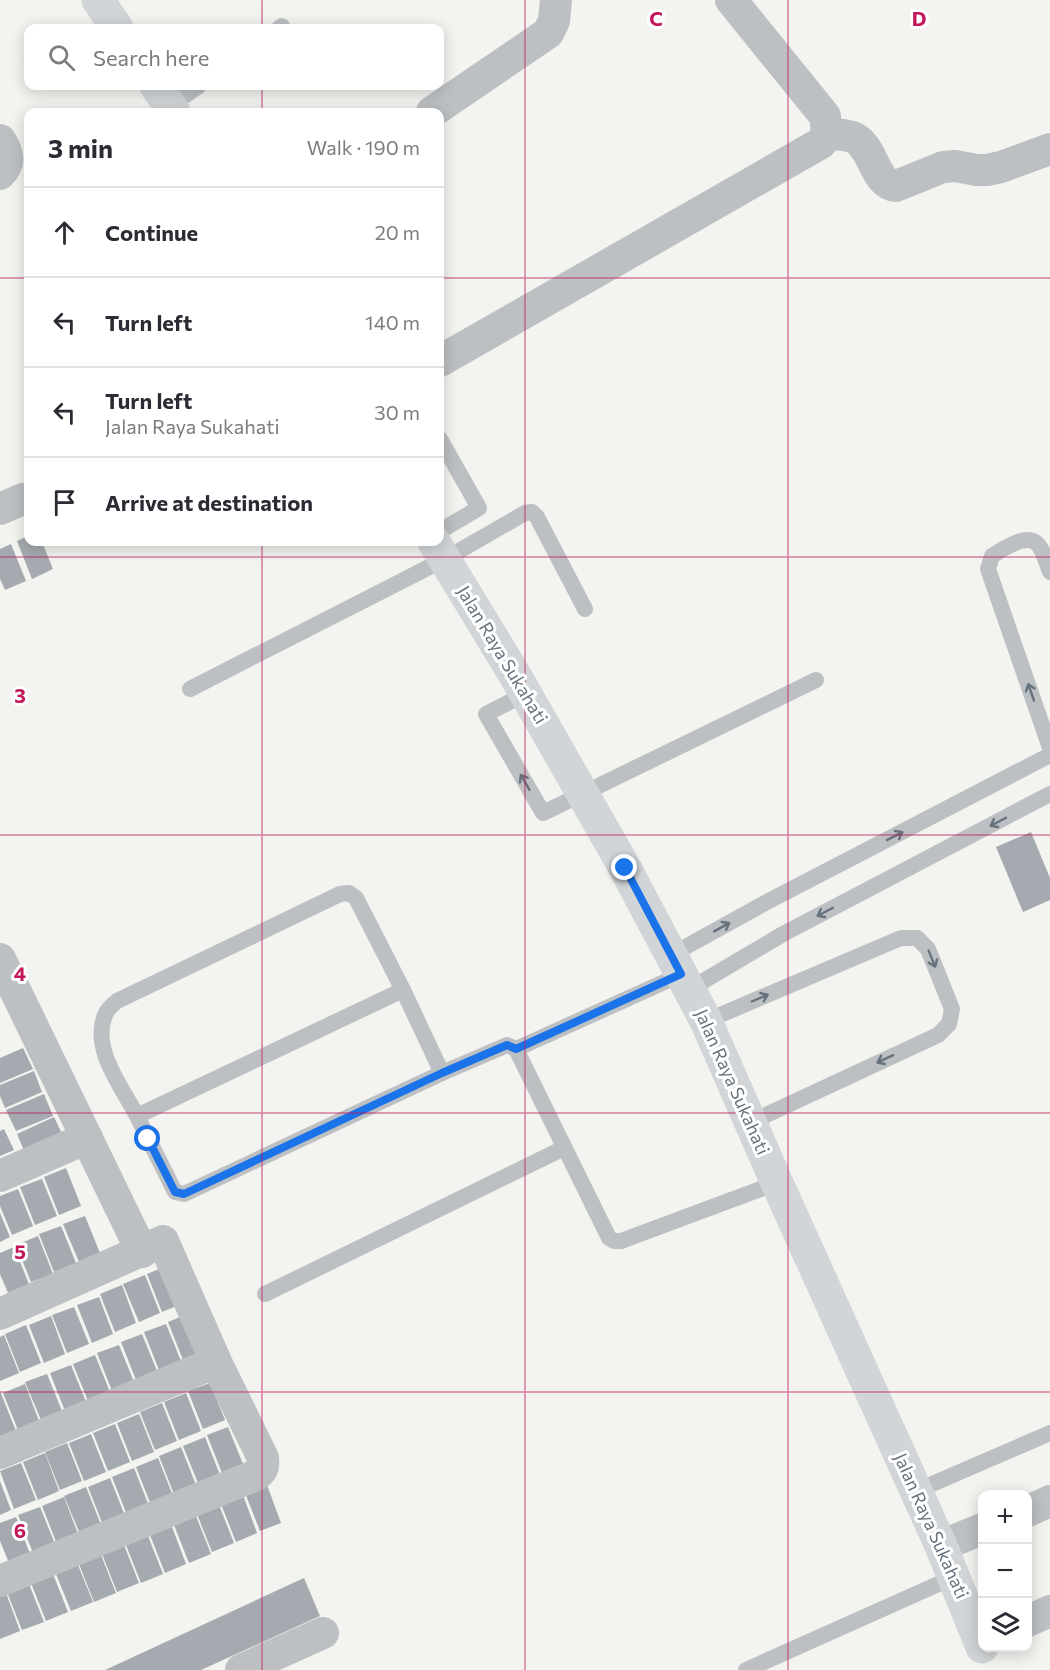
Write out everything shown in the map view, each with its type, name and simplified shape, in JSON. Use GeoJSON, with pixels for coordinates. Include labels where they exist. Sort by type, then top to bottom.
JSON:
{"type":"FeatureCollection","features":[{"type":"Feature","properties":{"kind":"main road"},"geometry":{"type":"LineString","coordinates":[[98,0],[114,24]]}},
{"type":"Feature","properties":{"kind":"main road","name":"Jalan Raya Sukahati"},"geometry":{"type":"LineString","coordinates":[[441,546],[625,868],[706,1021],[941,1546],[978,1635]]}},
{"type":"Feature","properties":{"kind":"street"},"geometry":{"type":"LineString","coordinates":[[438,108],[548,33],[554,21],[556,0]]}},
{"type":"Feature","properties":{"kind":"street"},"geometry":{"type":"LineString","coordinates":[[444,359],[816,147],[827,134],[825,116],[731,0]]}},
{"type":"Feature","properties":{"kind":"street"},"geometry":{"type":"LineString","coordinates":[[827,134],[850,136],[858,140],[866,147],[883,180],[889,186],[896,186],[949,166],[977,170],[1001,167],[1050,149]]}},
{"type":"Feature","properties":{"kind":"street"},"geometry":{"type":"LineString","coordinates":[[0,140],[6,148],[8,158],[6,168],[0,174]]}},
{"type":"Feature","properties":{"kind":"street"},"geometry":{"type":"LineString","coordinates":[[0,959],[142,1252]]}},
{"type":"Feature","properties":{"kind":"street"},"geometry":{"type":"LineString","coordinates":[[0,1176],[87,1138]]}},
{"type":"Feature","properties":{"kind":"street"},"geometry":{"type":"LineString","coordinates":[[0,1314],[163,1241],[216,1362],[264,1458],[262,1471],[256,1475],[0,1581]]}},
{"type":"Feature","properties":{"kind":"street"},"geometry":{"type":"LineString","coordinates":[[0,1453],[216,1362]]}},
{"type":"Feature","properties":{"kind":"street"},"geometry":{"type":"LineString","coordinates":[[1032,1509],[1050,1501]]}},
{"type":"Feature","properties":{"kind":"street"},"geometry":{"type":"LineString","coordinates":[[941,1546],[978,1531]]}},
{"type":"Feature","properties":{"kind":"street"},"geometry":{"type":"LineString","coordinates":[[1032,1619],[1050,1611]]}},
{"type":"Feature","properties":{"kind":"street"},"geometry":{"type":"LineString","coordinates":[[241,1670],[323,1633]]}},
{"type":"Feature","properties":{"kind":"lane"},"geometry":{"type":"LineString","coordinates":[[167,101],[190,90]]}},
{"type":"Feature","properties":{"kind":"lane"},"geometry":{"type":"LineString","coordinates":[[444,446],[479,508],[444,540]]}},
{"type":"Feature","properties":{"kind":"lane"},"geometry":{"type":"LineString","coordinates":[[444,543],[532,512],[585,609]]}},
{"type":"Feature","properties":{"kind":"lane"},"geometry":{"type":"LineString","coordinates":[[1050,572],[1040,548],[1034,540],[1025,538],[992,556],[988,569],[1050,748]]}},
{"type":"Feature","properties":{"kind":"lane"},"geometry":{"type":"LineString","coordinates":[[190,690],[437,546]]}},
{"type":"Feature","properties":{"kind":"lane"},"geometry":{"type":"LineString","coordinates":[[525,694],[486,714],[543,813],[816,680]]}},
{"type":"Feature","properties":{"kind":"lane"},"geometry":{"type":"LineString","coordinates":[[681,973],[765,903],[1050,755]]}},
{"type":"Feature","properties":{"kind":"lane"},"geometry":{"type":"LineString","coordinates":[[516,1049],[681,973],[783,934],[1050,795]]}},
{"type":"Feature","properties":{"kind":"lane"},"geometry":{"type":"LineString","coordinates":[[442,1073],[356,898],[349,893],[340,894],[117,1001],[105,1013],[100,1031],[102,1051],[175,1192],[184,1194],[442,1073],[507,1045],[516,1049],[609,1238],[614,1241],[621,1241],[777,1183]]}},
{"type":"Feature","properties":{"kind":"lane"},"geometry":{"type":"LineString","coordinates":[[706,1021],[901,938],[917,938],[928,949],[952,1009],[949,1024],[938,1035],[751,1122]]}},
{"type":"Feature","properties":{"kind":"lane"},"geometry":{"type":"LineString","coordinates":[[137,1116],[403,990]]}},
{"type":"Feature","properties":{"kind":"lane"},"geometry":{"type":"LineString","coordinates":[[265,1294],[564,1148]]}},
{"type":"Feature","properties":{"kind":"lane"},"geometry":{"type":"LineString","coordinates":[[916,1491],[1050,1433]]}},
{"type":"Feature","properties":{"kind":"lane"},"geometry":{"type":"LineString","coordinates":[[746,1670],[954,1577]]}},
{"type":"Feature","properties":{"kind":"building"},"geometry":{"type":"Polygon","coordinates":[[[24,538],[24,546],[44,546],[53,569],[32,579],[17,541],[24,538]]]}},
{"type":"Feature","properties":{"kind":"building"},"geometry":{"type":"Polygon","coordinates":[[[11,544],[26,581],[5,590],[0,579],[0,549],[11,544]]]}},
{"type":"Feature","properties":{"kind":"building"},"geometry":{"type":"Polygon","coordinates":[[[1031,832],[1050,878],[1050,900],[1023,912],[996,847],[1031,832]]]}},
{"type":"Feature","properties":{"kind":"building"},"geometry":{"type":"Polygon","coordinates":[[[23,1048],[33,1069],[0,1083],[0,1058],[23,1048]]]}},
{"type":"Feature","properties":{"kind":"building"},"geometry":{"type":"Polygon","coordinates":[[[34,1071],[42,1092],[5,1108],[0,1096],[0,1085],[34,1071]]]}},
{"type":"Feature","properties":{"kind":"building"},"geometry":{"type":"Polygon","coordinates":[[[44,1094],[53,1116],[16,1131],[6,1110],[44,1094]]]}},
{"type":"Feature","properties":{"kind":"building"},"geometry":{"type":"Polygon","coordinates":[[[54,1117],[64,1138],[26,1155],[17,1134],[54,1117]]]}},
{"type":"Feature","properties":{"kind":"building"},"geometry":{"type":"Polygon","coordinates":[[[4,1129],[14,1150],[0,1156],[0,1131],[4,1129]]]}},
{"type":"Feature","properties":{"kind":"building"},"geometry":{"type":"Polygon","coordinates":[[[66,1168],[81,1206],[59,1215],[44,1177],[66,1168]]]}},
{"type":"Feature","properties":{"kind":"building"},"geometry":{"type":"Polygon","coordinates":[[[42,1179],[57,1216],[35,1225],[20,1187],[42,1179]]]}},
{"type":"Feature","properties":{"kind":"building"},"geometry":{"type":"Polygon","coordinates":[[[18,1189],[33,1226],[12,1235],[0,1206],[0,1196],[18,1189]]]}},
{"type":"Feature","properties":{"kind":"building"},"geometry":{"type":"Polygon","coordinates":[[[0,1213],[10,1237],[0,1242],[0,1213]]]}},
{"type":"Feature","properties":{"kind":"building"},"geometry":{"type":"Polygon","coordinates":[[[85,1216],[100,1253],[79,1262],[63,1224],[85,1216]]]}},
{"type":"Feature","properties":{"kind":"building"},"geometry":{"type":"Polygon","coordinates":[[[61,1226],[76,1263],[54,1272],[39,1234],[61,1226]]]}},
{"type":"Feature","properties":{"kind":"building"},"geometry":{"type":"Polygon","coordinates":[[[38,1236],[53,1274],[31,1282],[16,1245],[38,1236]]]}},
{"type":"Feature","properties":{"kind":"building"},"geometry":{"type":"Polygon","coordinates":[[[14,1247],[29,1284],[8,1293],[0,1274],[0,1253],[14,1247]]]}},
{"type":"Feature","properties":{"kind":"building"},"geometry":{"type":"Polygon","coordinates":[[[169,1265],[184,1303],[162,1312],[147,1274],[169,1265]]]}},
{"type":"Feature","properties":{"kind":"building"},"geometry":{"type":"Polygon","coordinates":[[[145,1275],[160,1313],[139,1322],[123,1284],[145,1275]]]}},
{"type":"Feature","properties":{"kind":"building"},"geometry":{"type":"Polygon","coordinates":[[[122,1285],[136,1323],[115,1332],[100,1294],[122,1285]]]}},
{"type":"Feature","properties":{"kind":"building"},"geometry":{"type":"Polygon","coordinates":[[[99,1297],[113,1334],[92,1343],[77,1305],[99,1297]]]}},
{"type":"Feature","properties":{"kind":"building"},"geometry":{"type":"Polygon","coordinates":[[[74,1307],[89,1344],[67,1353],[52,1315],[74,1307]]]}},
{"type":"Feature","properties":{"kind":"building"},"geometry":{"type":"Polygon","coordinates":[[[190,1313],[205,1351],[183,1360],[168,1322],[190,1313]]]}},
{"type":"Feature","properties":{"kind":"building"},"geometry":{"type":"Polygon","coordinates":[[[51,1316],[65,1354],[44,1363],[29,1325],[51,1316]]]}},
{"type":"Feature","properties":{"kind":"building"},"geometry":{"type":"Polygon","coordinates":[[[166,1324],[181,1361],[159,1370],[144,1332],[166,1324]]]}},
{"type":"Feature","properties":{"kind":"building"},"geometry":{"type":"Polygon","coordinates":[[[26,1325],[41,1363],[20,1372],[5,1334],[26,1325]]]}},
{"type":"Feature","properties":{"kind":"building"},"geometry":{"type":"Polygon","coordinates":[[[142,1334],[157,1371],[136,1380],[121,1342],[142,1334]]]}},
{"type":"Feature","properties":{"kind":"building"},"geometry":{"type":"Polygon","coordinates":[[[4,1335],[19,1373],[0,1381],[0,1337],[4,1335]]]}},
{"type":"Feature","properties":{"kind":"building"},"geometry":{"type":"Polygon","coordinates":[[[119,1345],[134,1382],[112,1391],[97,1353],[119,1345]]]}},
{"type":"Feature","properties":{"kind":"building"},"geometry":{"type":"Polygon","coordinates":[[[95,1355],[110,1392],[88,1401],[73,1364],[95,1355]]]}},
{"type":"Feature","properties":{"kind":"building"},"geometry":{"type":"Polygon","coordinates":[[[71,1365],[86,1402],[65,1411],[50,1373],[71,1365]]]}},
{"type":"Feature","properties":{"kind":"building"},"geometry":{"type":"Polygon","coordinates":[[[47,1374],[62,1411],[41,1420],[25,1382],[47,1374]]]}},
{"type":"Feature","properties":{"kind":"building"},"geometry":{"type":"Polygon","coordinates":[[[210,1383],[225,1420],[203,1429],[188,1391],[210,1383]]]}},
{"type":"Feature","properties":{"kind":"building"},"geometry":{"type":"Polygon","coordinates":[[[25,1384],[39,1421],[18,1430],[3,1393],[25,1384]]]}},
{"type":"Feature","properties":{"kind":"building"},"geometry":{"type":"Polygon","coordinates":[[[0,1391],[16,1431],[0,1437],[0,1391]]]}},
{"type":"Feature","properties":{"kind":"building"},"geometry":{"type":"Polygon","coordinates":[[[186,1393],[201,1431],[179,1440],[164,1402],[186,1393]]]}},
{"type":"Feature","properties":{"kind":"building"},"geometry":{"type":"Polygon","coordinates":[[[162,1403],[177,1441],[155,1450],[140,1412],[162,1403]]]}},
{"type":"Feature","properties":{"kind":"building"},"geometry":{"type":"Polygon","coordinates":[[[139,1414],[154,1452],[132,1461],[117,1423],[139,1414]]]}},
{"type":"Feature","properties":{"kind":"building"},"geometry":{"type":"Polygon","coordinates":[[[115,1424],[130,1462],[108,1471],[93,1433],[115,1424]]]}},
{"type":"Feature","properties":{"kind":"building"},"geometry":{"type":"Polygon","coordinates":[[[228,1427],[243,1464],[222,1473],[207,1435],[228,1427]]]}},
{"type":"Feature","properties":{"kind":"building"},"geometry":{"type":"Polygon","coordinates":[[[91,1434],[106,1472],[84,1481],[69,1443],[91,1434]]]}},
{"type":"Feature","properties":{"kind":"building"},"geometry":{"type":"Polygon","coordinates":[[[205,1437],[220,1475],[198,1483],[183,1446],[205,1437]]]}},
{"type":"Feature","properties":{"kind":"building"},"geometry":{"type":"Polygon","coordinates":[[[67,1443],[82,1481],[60,1490],[45,1452],[67,1443]]]}},
{"type":"Feature","properties":{"kind":"building"},"geometry":{"type":"Polygon","coordinates":[[[181,1447],[196,1485],[174,1494],[159,1456],[181,1447]]]}},
{"type":"Feature","properties":{"kind":"building"},"geometry":{"type":"Polygon","coordinates":[[[45,1453],[59,1491],[38,1500],[23,1462],[45,1453]]]}},
{"type":"Feature","properties":{"kind":"building"},"geometry":{"type":"Polygon","coordinates":[[[158,1458],[173,1496],[151,1505],[136,1467],[158,1458]]]}},
{"type":"Feature","properties":{"kind":"building"},"geometry":{"type":"Polygon","coordinates":[[[21,1463],[36,1500],[14,1509],[0,1471],[21,1463]]]}},
{"type":"Feature","properties":{"kind":"building"},"geometry":{"type":"Polygon","coordinates":[[[134,1468],[149,1506],[127,1515],[112,1477],[134,1468]]]}},
{"type":"Feature","properties":{"kind":"building"},"geometry":{"type":"Polygon","coordinates":[[[110,1478],[125,1516],[103,1525],[88,1487],[110,1478]]]}},
{"type":"Feature","properties":{"kind":"building"},"geometry":{"type":"Polygon","coordinates":[[[0,1481],[11,1510],[0,1515],[0,1481]]]}},
{"type":"Feature","properties":{"kind":"building"},"geometry":{"type":"Polygon","coordinates":[[[267,1485],[281,1523],[260,1531],[245,1493],[267,1485]]]}},
{"type":"Feature","properties":{"kind":"building"},"geometry":{"type":"Polygon","coordinates":[[[86,1487],[101,1525],[80,1534],[64,1496],[86,1487]]]}},
{"type":"Feature","properties":{"kind":"building"},"geometry":{"type":"Polygon","coordinates":[[[243,1495],[257,1533],[236,1542],[221,1504],[243,1495]]]}},
{"type":"Feature","properties":{"kind":"building"},"geometry":{"type":"Polygon","coordinates":[[[64,1497],[78,1534],[57,1544],[42,1506],[64,1497]]]}},
{"type":"Feature","properties":{"kind":"building"},"geometry":{"type":"Polygon","coordinates":[[[219,1505],[234,1543],[212,1552],[197,1514],[219,1505]]]}},
{"type":"Feature","properties":{"kind":"building"},"geometry":{"type":"Polygon","coordinates":[[[40,1507],[55,1544],[33,1553],[18,1515],[40,1507]]]}},
{"type":"Feature","properties":{"kind":"building"},"geometry":{"type":"Polygon","coordinates":[[[196,1516],[211,1554],[189,1563],[174,1525],[196,1516]]]}},
{"type":"Feature","properties":{"kind":"building"},"geometry":{"type":"Polygon","coordinates":[[[16,1517],[30,1554],[9,1563],[0,1541],[0,1523],[16,1517]]]}},
{"type":"Feature","properties":{"kind":"building"},"geometry":{"type":"Polygon","coordinates":[[[172,1527],[186,1564],[165,1573],[150,1535],[172,1527]]]}},
{"type":"Feature","properties":{"kind":"building"},"geometry":{"type":"Polygon","coordinates":[[[148,1536],[163,1574],[141,1583],[126,1545],[148,1536]]]}},
{"type":"Feature","properties":{"kind":"building"},"geometry":{"type":"Polygon","coordinates":[[[124,1545],[139,1583],[117,1592],[102,1554],[124,1545]]]}},
{"type":"Feature","properties":{"kind":"building"},"geometry":{"type":"Polygon","coordinates":[[[101,1555],[116,1593],[94,1602],[79,1564],[101,1555]]]}},
{"type":"Feature","properties":{"kind":"building"},"geometry":{"type":"Polygon","coordinates":[[[78,1565],[93,1602],[71,1611],[56,1574],[78,1565]]]}},
{"type":"Feature","properties":{"kind":"building"},"geometry":{"type":"Polygon","coordinates":[[[53,1574],[68,1612],[46,1621],[31,1583],[53,1574]]]}},
{"type":"Feature","properties":{"kind":"building"},"geometry":{"type":"Polygon","coordinates":[[[304,1578],[320,1616],[201,1670],[105,1670],[304,1578]]]}},
{"type":"Feature","properties":{"kind":"building"},"geometry":{"type":"Polygon","coordinates":[[[29,1584],[44,1622],[22,1630],[7,1592],[29,1584]]]}},
{"type":"Feature","properties":{"kind":"building"},"geometry":{"type":"Polygon","coordinates":[[[6,1593],[20,1631],[0,1639],[0,1596],[6,1593]]]}},
{"type":"Feature","properties":{"kind":"route"},"geometry":{"type":"LineString","coordinates":[[148,1139],[175,1192],[184,1194],[442,1073],[507,1045],[516,1049],[681,974],[625,868]]}}]}
